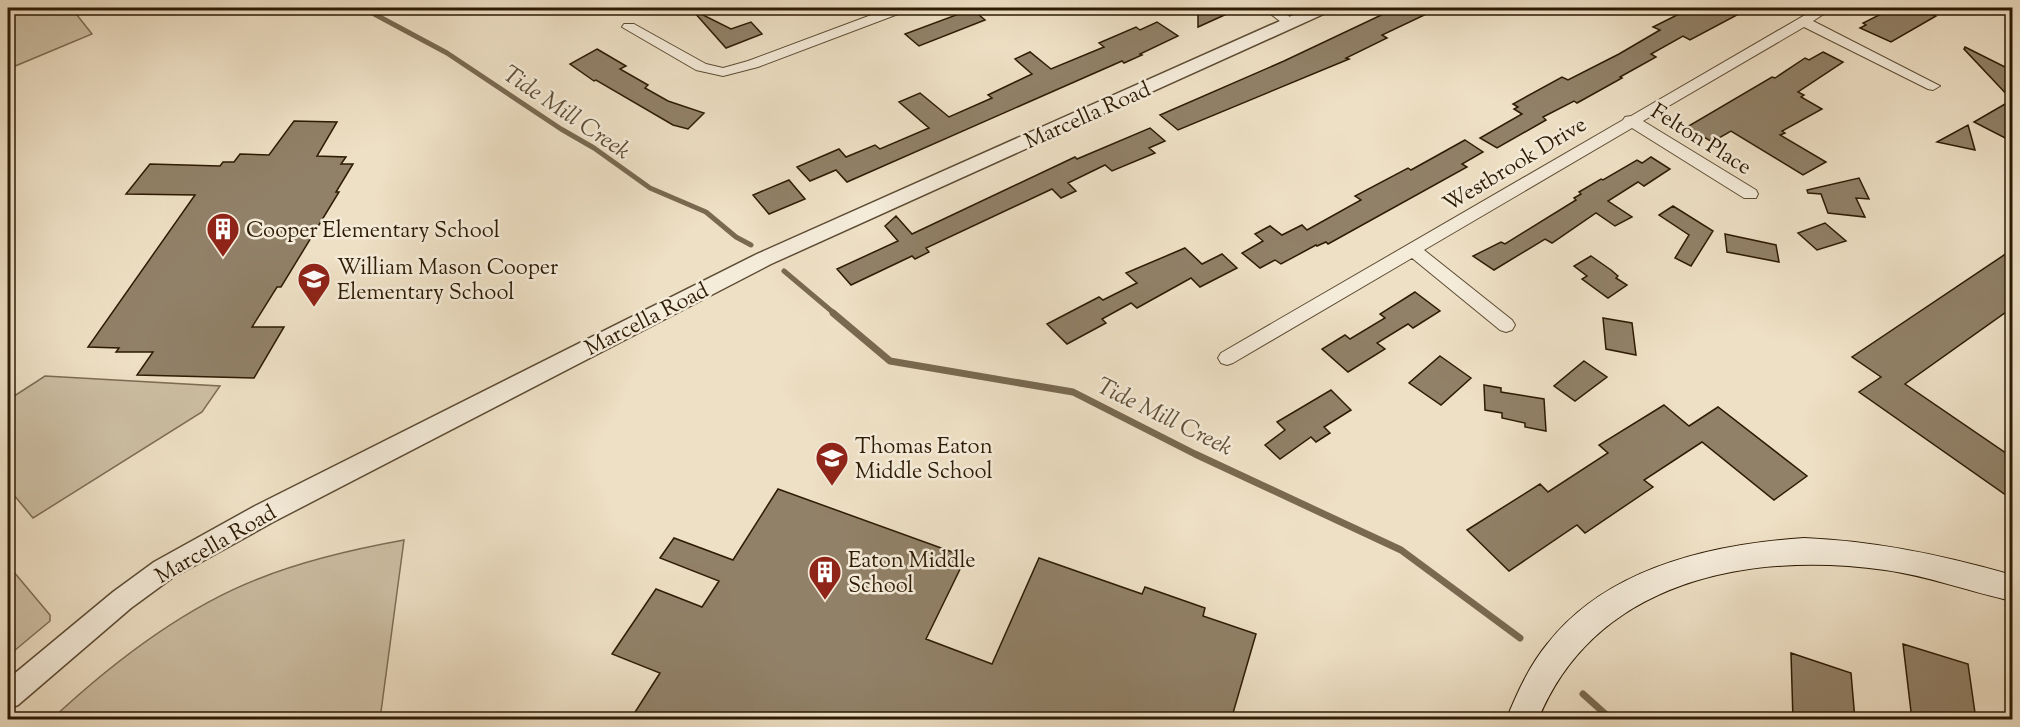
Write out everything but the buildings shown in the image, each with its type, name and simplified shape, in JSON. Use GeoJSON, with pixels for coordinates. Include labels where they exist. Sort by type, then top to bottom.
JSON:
{"type":"FeatureCollection","features":[{"type":"Feature","properties":{"kind":"main road"},"geometry":{"type":"LineString","coordinates":[[1522,720],[1546,670],[1585,627],[1607,608],[1644,587],[1716,560],[1802,551],[1873,555],[1918,563],[2013,588]]}},
{"type":"Feature","properties":{"kind":"street"},"geometry":{"type":"LineString","coordinates":[[629,27],[701,67],[723,72],[753,64],[901,8]]}},
{"type":"Feature","properties":{"kind":"street"},"geometry":{"type":"LineString","coordinates":[[1269,8],[1290,22]]}},
{"type":"Feature","properties":{"kind":"street","name":"Marcella Road"},"geometry":{"type":"LineString","coordinates":[[8,696],[122,600],[164,570],[264,514],[764,259],[1322,8]]}},
{"type":"Feature","properties":{"kind":"street","name":"Westbrook Drive"},"geometry":{"type":"LineString","coordinates":[[1227,358],[1630,120],[1826,8]]}},
{"type":"Feature","properties":{"kind":"street"},"geometry":{"type":"LineString","coordinates":[[1803,21],[1933,86]]}},
{"type":"Feature","properties":{"kind":"street","name":"Felton Place"},"geometry":{"type":"LineString","coordinates":[[1630,120],[1750,194]]}},
{"type":"Feature","properties":{"kind":"street"},"geometry":{"type":"LineString","coordinates":[[1412,249],[1506,326]]}},
{"type":"Feature","properties":{"kind":"shaded area"},"geometry":{"type":"Polygon","coordinates":[[[8,8],[96,8],[77,15],[92,34],[8,69],[8,8]]]}},
{"type":"Feature","properties":{"kind":"shaded area"},"geometry":{"type":"Polygon","coordinates":[[[45,376],[220,386],[202,412],[33,518],[8,488],[8,400],[45,376]]]}},
{"type":"Feature","properties":{"kind":"shaded area"},"geometry":{"type":"Polygon","coordinates":[[[404,540],[380,719],[52,719],[123,658],[149,639],[230,591],[276,572],[312,561],[404,540]]]}},
{"type":"Feature","properties":{"kind":"shaded area"},"geometry":{"type":"Polygon","coordinates":[[[8,565],[50,615],[50,621],[8,656],[8,565]]]}},
{"type":"Feature","properties":{"kind":"waterway","name":"Tide Mill Creek"},"geometry":{"type":"LineString","coordinates":[[363,8],[447,53],[561,129],[594,148],[650,188],[706,212],[736,237],[751,245]]}},
{"type":"Feature","properties":{"kind":"waterway","name":"Tide Mill Creek"},"geometry":{"type":"LineString","coordinates":[[784,271],[835,314]]}},
{"type":"Feature","properties":{"kind":"waterway","name":"Tide Mill Creek"},"geometry":{"type":"LineString","coordinates":[[833,313],[890,361],[1073,392],[1195,454],[1401,550],[1520,638]]}},
{"type":"Feature","properties":{"kind":"waterway","name":"Tide Mill Creek"},"geometry":{"type":"LineString","coordinates":[[1583,694],[1612,720]]}},
{"type":"Feature","properties":{"kind":"place","name":"Cooper Elementary School"},"geometry":{"type":"Point","coordinates":[223,258]}},
{"type":"Feature","properties":{"kind":"place","name":"William Mason Cooper Elementary School"},"geometry":{"type":"Point","coordinates":[314,308]}},
{"type":"Feature","properties":{"kind":"place","name":"Thomas Eaton Middle School"},"geometry":{"type":"Point","coordinates":[832,487]}},
{"type":"Feature","properties":{"kind":"place","name":"Eaton Middle School"},"geometry":{"type":"Point","coordinates":[825,601]}}]}
